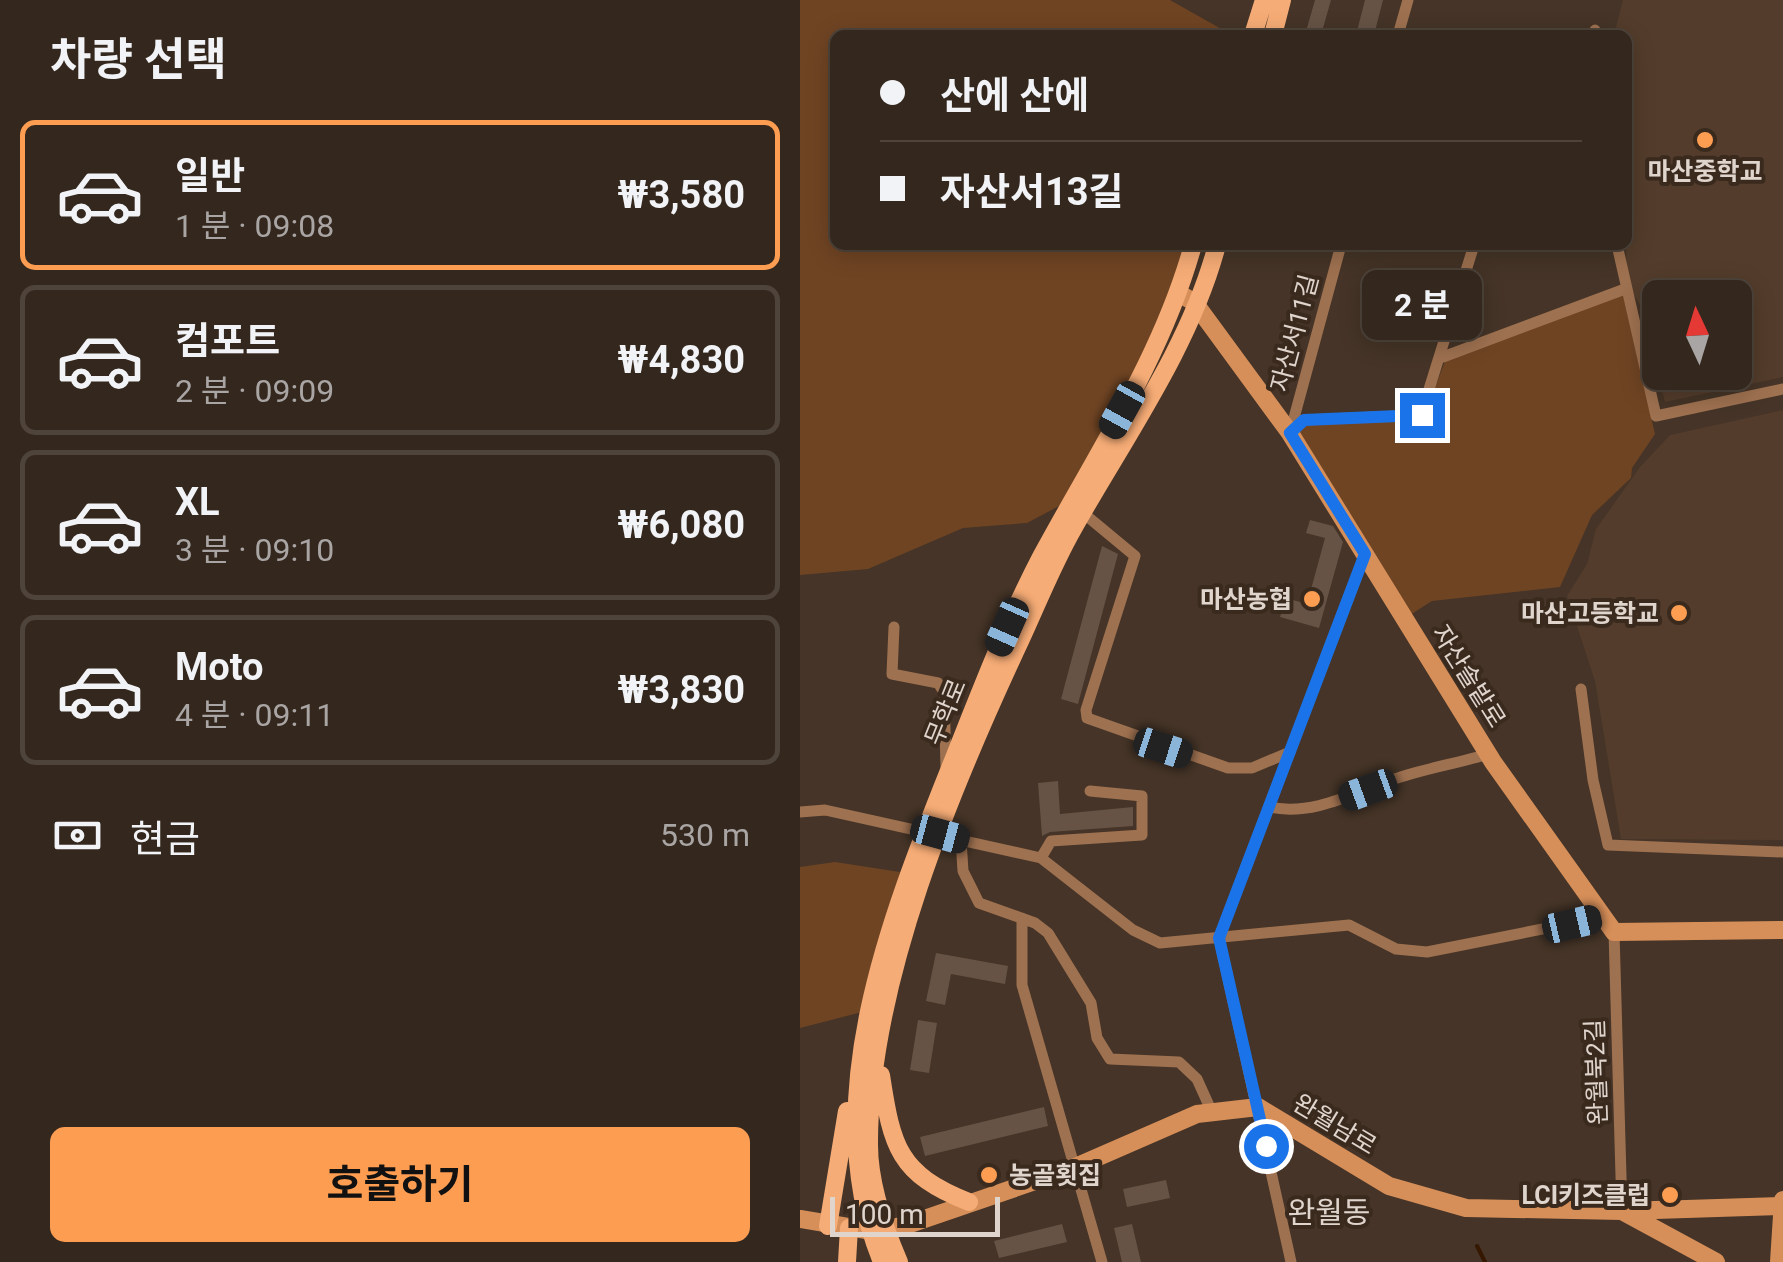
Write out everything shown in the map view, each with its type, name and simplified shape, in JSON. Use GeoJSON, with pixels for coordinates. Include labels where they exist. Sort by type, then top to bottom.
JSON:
{"type":"FeatureCollection","features":[{"type":"Feature","properties":{"kind":"main road"},"geometry":{"type":"LineString","coordinates":[[1255,30],[1264,0]]}},
{"type":"Feature","properties":{"kind":"main road"},"geometry":{"type":"LineString","coordinates":[[1274,30],[1282,0]]}},
{"type":"Feature","properties":{"kind":"main road","name":"무학로"},"geometry":{"type":"LineString","coordinates":[[933,832],[1082,512],[1164,370],[1186,298],[1192,250]]}},
{"type":"Feature","properties":{"kind":"main road","name":"무학로"},"geometry":{"type":"LineString","coordinates":[[828,1226],[851,1083],[870,1049],[946,776],[1022,596],[1156,346],[1214,250]]}},
{"type":"Feature","properties":{"kind":"main road","name":"자산솔밭로"},"geometry":{"type":"LineString","coordinates":[[1186,298],[1290,433],[1488,754],[1609,924]]}},
{"type":"Feature","properties":{"kind":"main road"},"geometry":{"type":"LineString","coordinates":[[1609,924],[1783,930]]}},
{"type":"Feature","properties":{"kind":"main road","name":"무학로"},"geometry":{"type":"LineString","coordinates":[[870,1049],[892,1138],[901,1156],[928,1184],[969,1202]]}},
{"type":"Feature","properties":{"kind":"main road","name":"무학로"},"geometry":{"type":"LineString","coordinates":[[870,1049],[868,1148],[875,1229],[893,1261]]}},
{"type":"Feature","properties":{"kind":"main road","name":"완월남로"},"geometry":{"type":"LineString","coordinates":[[875,1229],[907,1224],[1078,1166],[1211,1110],[1258,1107],[1389,1186],[1466,1208],[1622,1211],[1716,1262]]}},
{"type":"Feature","properties":{"kind":"main road"},"geometry":{"type":"LineString","coordinates":[[1622,1211],[1783,1204],[1779,1262]]}},
{"type":"Feature","properties":{"kind":"main road"},"geometry":{"type":"LineString","coordinates":[[800,1219],[828,1226],[875,1229]]}},
{"type":"Feature","properties":{"kind":"main road"},"geometry":{"type":"LineString","coordinates":[[847,1262],[849,1228]]}},
{"type":"Feature","properties":{"kind":"street"},"geometry":{"type":"LineString","coordinates":[[1399,30],[1408,0]]}},
{"type":"Feature","properties":{"kind":"street","name":"자산서11길"},"geometry":{"type":"LineString","coordinates":[[1290,433],[1340,250]]}},
{"type":"Feature","properties":{"kind":"street"},"geometry":{"type":"LineString","coordinates":[[1290,433],[1304,420],[1422,415],[1473,250]]}},
{"type":"Feature","properties":{"kind":"street"},"geometry":{"type":"LineString","coordinates":[[1618,250],[1656,416],[1783,389]]}},
{"type":"Feature","properties":{"kind":"street"},"geometry":{"type":"LineString","coordinates":[[1443,356],[1625,289]]}},
{"type":"Feature","properties":{"kind":"street"},"geometry":{"type":"LineString","coordinates":[[1082,512],[1135,556],[1086,710],[1088,718],[1228,768],[1252,768],[1290,752]]}},
{"type":"Feature","properties":{"kind":"street"},"geometry":{"type":"LineString","coordinates":[[1291,1262],[1219,938],[1365,554]]}},
{"type":"Feature","properties":{"kind":"street"},"geometry":{"type":"LineString","coordinates":[[894,627],[892,674],[938,682],[944,692],[946,776]]}},
{"type":"Feature","properties":{"kind":"street"},"geometry":{"type":"LineString","coordinates":[[1581,689],[1593,780],[1608,845],[1783,852]]}},
{"type":"Feature","properties":{"kind":"street"},"geometry":{"type":"LineString","coordinates":[[1269,807],[1286,810],[1343,799],[1388,781],[1488,754]]}},
{"type":"Feature","properties":{"kind":"street"},"geometry":{"type":"LineString","coordinates":[[1042,858],[1051,841],[1142,835],[1142,796],[1090,791]]}},
{"type":"Feature","properties":{"kind":"street"},"geometry":{"type":"LineString","coordinates":[[800,812],[824,810],[1042,858],[1145,938],[1172,944],[1350,925],[1396,949],[1427,952],[1609,924]]}},
{"type":"Feature","properties":{"kind":"street"},"geometry":{"type":"LineString","coordinates":[[961,840],[959,855],[970,891],[992,910],[1035,923],[1063,951],[1091,1003],[1097,1038],[1110,1059],[1179,1062],[1197,1079],[1211,1110]]}},
{"type":"Feature","properties":{"kind":"street"},"geometry":{"type":"LineString","coordinates":[[1022,918],[1022,985],[1078,1166],[1102,1262]]}},
{"type":"Feature","properties":{"kind":"street","name":"완월북2길"},"geometry":{"type":"LineString","coordinates":[[1609,924],[1622,1211]]}},
{"type":"Feature","properties":{"kind":"shaded area"},"geometry":{"type":"Polygon","coordinates":[[[800,0],[1170,0],[1223,30],[830,30],[830,250],[1192,250],[1078,496],[1027,523],[963,528],[868,569],[800,575],[800,0]]]}},
{"type":"Feature","properties":{"kind":"shaded area","name":"마산중학교"},"geometry":{"type":"Polygon","coordinates":[[[1623,0],[1783,0],[1783,377],[1752,384],[1752,280],[1642,280],[1642,309],[1626,281],[1626,250],[1632,250],[1632,30],[1615,30],[1623,0]]]}},
{"type":"Feature","properties":{"kind":"shaded area"},"geometry":{"type":"Polygon","coordinates":[[[1623,295],[1655,434],[1632,468],[1631,478],[1592,515],[1560,587],[1432,601],[1410,615],[1297,432],[1306,423],[1424,418],[1445,361],[1623,295]]]}},
{"type":"Feature","properties":{"kind":"shaded area","name":"마산중학교"},"geometry":{"type":"Polygon","coordinates":[[[1662,390],[1722,390],[1665,402],[1662,390]]]}},
{"type":"Feature","properties":{"kind":"shaded area","name":"마산고등학교"},"geometry":{"type":"Polygon","coordinates":[[[1783,410],[1783,840],[1621,839],[1595,681],[1567,596],[1587,564],[1596,529],[1640,467],[1670,435],[1783,410]]]}},
{"type":"Feature","properties":{"kind":"shaded area"},"geometry":{"type":"Polygon","coordinates":[[[835,862],[900,872],[866,1011],[800,1028],[800,867],[835,862]]]}},
{"type":"Feature","properties":{"kind":"building"},"geometry":{"type":"Polygon","coordinates":[[[1315,0],[1331,0],[1322,30],[1306,30],[1315,0]]]}},
{"type":"Feature","properties":{"kind":"building"},"geometry":{"type":"Polygon","coordinates":[[[1365,0],[1383,0],[1375,30],[1357,30],[1365,0]]]}},
{"type":"Feature","properties":{"kind":"building"},"geometry":{"type":"Polygon","coordinates":[[[1310,520],[1333,526],[1343,542],[1319,628],[1280,617],[1286,598],[1307,604],[1325,538],[1306,533],[1310,520]]]}},
{"type":"Feature","properties":{"kind":"building"},"geometry":{"type":"Polygon","coordinates":[[[1102,546],[1118,554],[1078,704],[1061,699],[1102,546]]]}},
{"type":"Feature","properties":{"kind":"building"},"geometry":{"type":"Polygon","coordinates":[[[1058,781],[1060,814],[1133,807],[1133,826],[1050,832],[1042,836],[1038,783],[1058,781]]]}},
{"type":"Feature","properties":{"kind":"building"},"geometry":{"type":"Polygon","coordinates":[[[936,953],[1008,966],[1005,984],[951,974],[945,1005],[926,1001],[936,953]]]}},
{"type":"Feature","properties":{"kind":"building"},"geometry":{"type":"Polygon","coordinates":[[[918,1020],[937,1023],[929,1073],[910,1070],[918,1020]]]}},
{"type":"Feature","properties":{"kind":"building"},"geometry":{"type":"Polygon","coordinates":[[[1044,1107],[1048,1126],[925,1156],[920,1137],[1044,1107]]]}},
{"type":"Feature","properties":{"kind":"building"},"geometry":{"type":"Polygon","coordinates":[[[1166,1180],[1170,1198],[1127,1207],[1123,1189],[1166,1180]]]}},
{"type":"Feature","properties":{"kind":"building"},"geometry":{"type":"Polygon","coordinates":[[[1062,1224],[1067,1242],[999,1258],[994,1241],[1062,1224]]]}},
{"type":"Feature","properties":{"kind":"building"},"geometry":{"type":"Polygon","coordinates":[[[1132,1224],[1141,1262],[1122,1262],[1114,1228],[1132,1224]]]}},
{"type":"Feature","properties":{"kind":"waterway"},"geometry":{"type":"LineString","coordinates":[[1477,1246],[1485,1262]]}},
{"type":"Feature","properties":{"kind":"place","name":"마산중학교"},"geometry":{"type":"Point","coordinates":[1705,140]}},
{"type":"Feature","properties":{"kind":"place","name":"마산농협"},"geometry":{"type":"Point","coordinates":[1312,599]}},
{"type":"Feature","properties":{"kind":"place","name":"마산고등학교"},"geometry":{"type":"Point","coordinates":[1679,613]}},
{"type":"Feature","properties":{"kind":"place","name":"농골횟집"},"geometry":{"type":"Point","coordinates":[989,1175]}},
{"type":"Feature","properties":{"kind":"place","name":"LCI키즈클럽"},"geometry":{"type":"Point","coordinates":[1670,1195]}},
{"type":"Feature","properties":{"kind":"district","name":"완월동"},"geometry":{"type":"Point","coordinates":[1329,1213]}},
{"type":"Feature","properties":{"kind":"route"},"geometry":{"type":"LineString","coordinates":[[1266,1146],[1219,938],[1365,554],[1290,433],[1304,420],[1422,415]]}}]}
